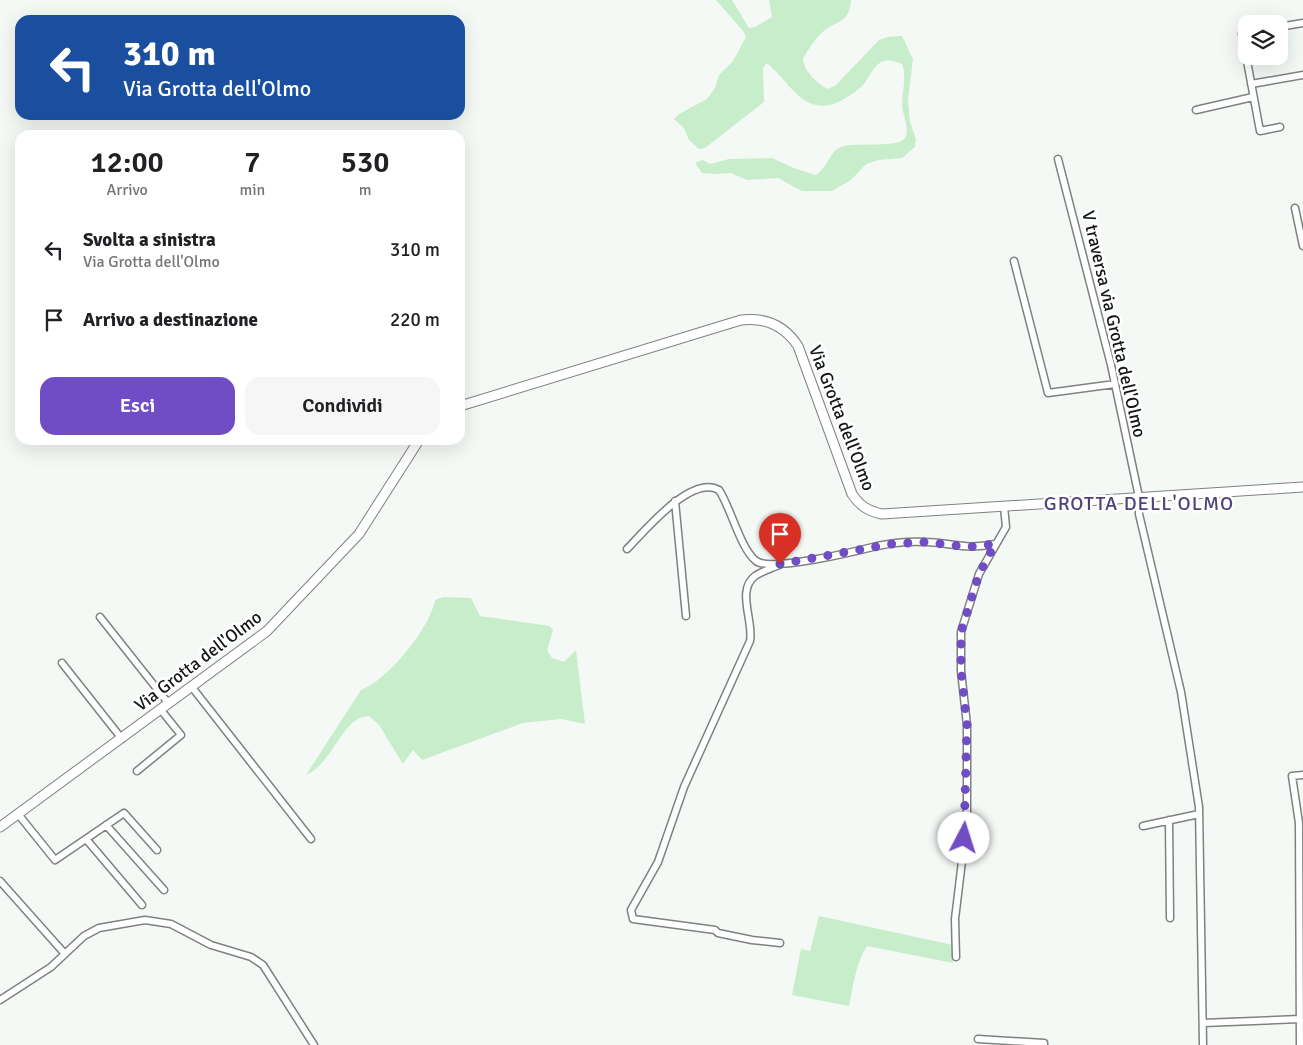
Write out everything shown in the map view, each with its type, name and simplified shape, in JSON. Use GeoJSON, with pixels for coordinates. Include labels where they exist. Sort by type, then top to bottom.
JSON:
{"type":"FeatureCollection","features":[{"type":"Feature","properties":{"kind":"street"},"geometry":{"type":"LineString","coordinates":[[1288,26],[1303,23]]}},
{"type":"Feature","properties":{"kind":"street"},"geometry":{"type":"LineString","coordinates":[[1248,65],[1260,131],[1280,127]]}},
{"type":"Feature","properties":{"kind":"street"},"geometry":{"type":"LineString","coordinates":[[1251,84],[1303,75]]}},
{"type":"Feature","properties":{"kind":"street"},"geometry":{"type":"LineString","coordinates":[[1196,110],[1253,97]]}},
{"type":"Feature","properties":{"kind":"street","name":"V traversa via Grotta dell'Olmo"},"geometry":{"type":"LineString","coordinates":[[1058,159],[1114,384],[1139,497],[1139,514],[1181,692],[1194,765],[1200,814],[1203,1045]]}},
{"type":"Feature","properties":{"kind":"street"},"geometry":{"type":"LineString","coordinates":[[1295,208],[1303,246]]}},
{"type":"Feature","properties":{"kind":"street"},"geometry":{"type":"LineString","coordinates":[[1014,261],[1048,393],[1114,384]]}},
{"type":"Feature","properties":{"kind":"street","name":"Via Grotta dell'Olmo"},"geometry":{"type":"LineString","coordinates":[[465,404],[741,320],[764,320],[788,333],[798,346],[852,494],[858,504],[882,514],[1303,487]]}},
{"type":"Feature","properties":{"kind":"street","name":"Via Grotta dell'Olmo"},"geometry":{"type":"LineString","coordinates":[[0,827],[267,631],[359,534],[417,445]]}},
{"type":"Feature","properties":{"kind":"street"},"geometry":{"type":"LineString","coordinates":[[627,550],[675,501],[706,488],[719,490],[745,544],[756,561],[780,564]]}},
{"type":"Feature","properties":{"kind":"street"},"geometry":{"type":"LineString","coordinates":[[675,501],[686,616]]}},
{"type":"Feature","properties":{"kind":"street"},"geometry":{"type":"LineString","coordinates":[[956,957],[955,918],[967,820],[967,725],[961,670],[961,632],[979,574],[1006,527],[1004,506]]}},
{"type":"Feature","properties":{"kind":"street"},"geometry":{"type":"LineString","coordinates":[[780,943],[752,940],[718,933],[715,930],[633,919],[631,910],[658,862],[684,788],[750,641],[751,626],[747,603],[749,585],[756,575],[780,564],[891,544],[926,542],[972,547],[995,544]]}},
{"type":"Feature","properties":{"kind":"street"},"geometry":{"type":"LineString","coordinates":[[100,617],[169,704]]}},
{"type":"Feature","properties":{"kind":"street"},"geometry":{"type":"LineString","coordinates":[[62,663],[122,739]]}},
{"type":"Feature","properties":{"kind":"street"},"geometry":{"type":"LineString","coordinates":[[192,686],[312,839]]}},
{"type":"Feature","properties":{"kind":"street"},"geometry":{"type":"LineString","coordinates":[[136,771],[182,735],[161,710]]}},
{"type":"Feature","properties":{"kind":"street"},"geometry":{"type":"LineString","coordinates":[[1300,1045],[1301,866],[1299,822],[1292,776],[1303,775]]}},
{"type":"Feature","properties":{"kind":"street"},"geometry":{"type":"LineString","coordinates":[[18,814],[55,860],[124,813],[157,850]]}},
{"type":"Feature","properties":{"kind":"street"},"geometry":{"type":"LineString","coordinates":[[1142,826],[1200,814]]}},
{"type":"Feature","properties":{"kind":"street"},"geometry":{"type":"LineString","coordinates":[[1169,820],[1170,918]]}},
{"type":"Feature","properties":{"kind":"street"},"geometry":{"type":"LineString","coordinates":[[106,825],[164,890]]}},
{"type":"Feature","properties":{"kind":"street"},"geometry":{"type":"LineString","coordinates":[[86,839],[142,905]]}},
{"type":"Feature","properties":{"kind":"street"},"geometry":{"type":"LineString","coordinates":[[0,881],[65,954]]}},
{"type":"Feature","properties":{"kind":"street"},"geometry":{"type":"LineString","coordinates":[[0,1000],[51,967],[84,936],[99,928],[145,920],[171,924],[211,945],[251,957],[263,965],[314,1045]]}},
{"type":"Feature","properties":{"kind":"street"},"geometry":{"type":"LineString","coordinates":[[1203,1023],[1300,1019]]}},
{"type":"Feature","properties":{"kind":"street"},"geometry":{"type":"LineString","coordinates":[[978,1039],[1044,1043],[1044,1045]]}},
{"type":"Feature","properties":{"kind":"green space"},"geometry":{"type":"Polygon","coordinates":[[[716,0],[732,0],[749,28],[755,27],[772,17],[769,0],[851,0],[846,17],[822,33],[803,58],[808,72],[827,89],[835,86],[879,40],[902,36],[913,59],[908,100],[910,122],[916,139],[915,147],[902,158],[879,160],[866,164],[851,180],[832,191],[802,191],[778,178],[747,180],[731,173],[702,173],[695,163],[703,160],[710,164],[729,159],[772,158],[796,169],[816,175],[834,152],[841,147],[896,143],[903,140],[907,132],[902,106],[904,79],[902,64],[888,60],[881,62],[875,67],[864,84],[854,92],[836,103],[822,106],[809,102],[795,93],[766,63],[763,69],[764,102],[705,148],[699,149],[689,140],[684,128],[674,119],[679,114],[707,99],[715,88],[719,75],[733,61],[746,37],[716,0]]]}},
{"type":"Feature","properties":{"kind":"green space"},"geometry":{"type":"Polygon","coordinates":[[[443,597],[471,598],[480,616],[550,626],[553,630],[547,650],[552,658],[564,662],[576,650],[585,724],[561,719],[523,723],[422,760],[413,750],[403,764],[379,725],[369,716],[360,718],[352,724],[323,761],[306,775],[361,690],[383,676],[395,665],[417,638],[435,600],[443,597]]]}},
{"type":"Feature","properties":{"kind":"green space"},"geometry":{"type":"Polygon","coordinates":[[[819,916],[953,945],[953,963],[867,946],[858,967],[849,1006],[792,995],[801,949],[810,951],[819,916]]]}},
{"type":"Feature","properties":{"kind":"district","name":"GROTTA DELL'OLMO"},"geometry":{"type":"Point","coordinates":[1139,503]}},
{"type":"Feature","properties":{"kind":"route"},"geometry":{"type":"LineString","coordinates":[[780,564],[891,544],[926,542],[958,547],[978,547],[995,544],[979,574],[961,632],[961,670],[967,725],[967,820],[964,838]]}}]}
